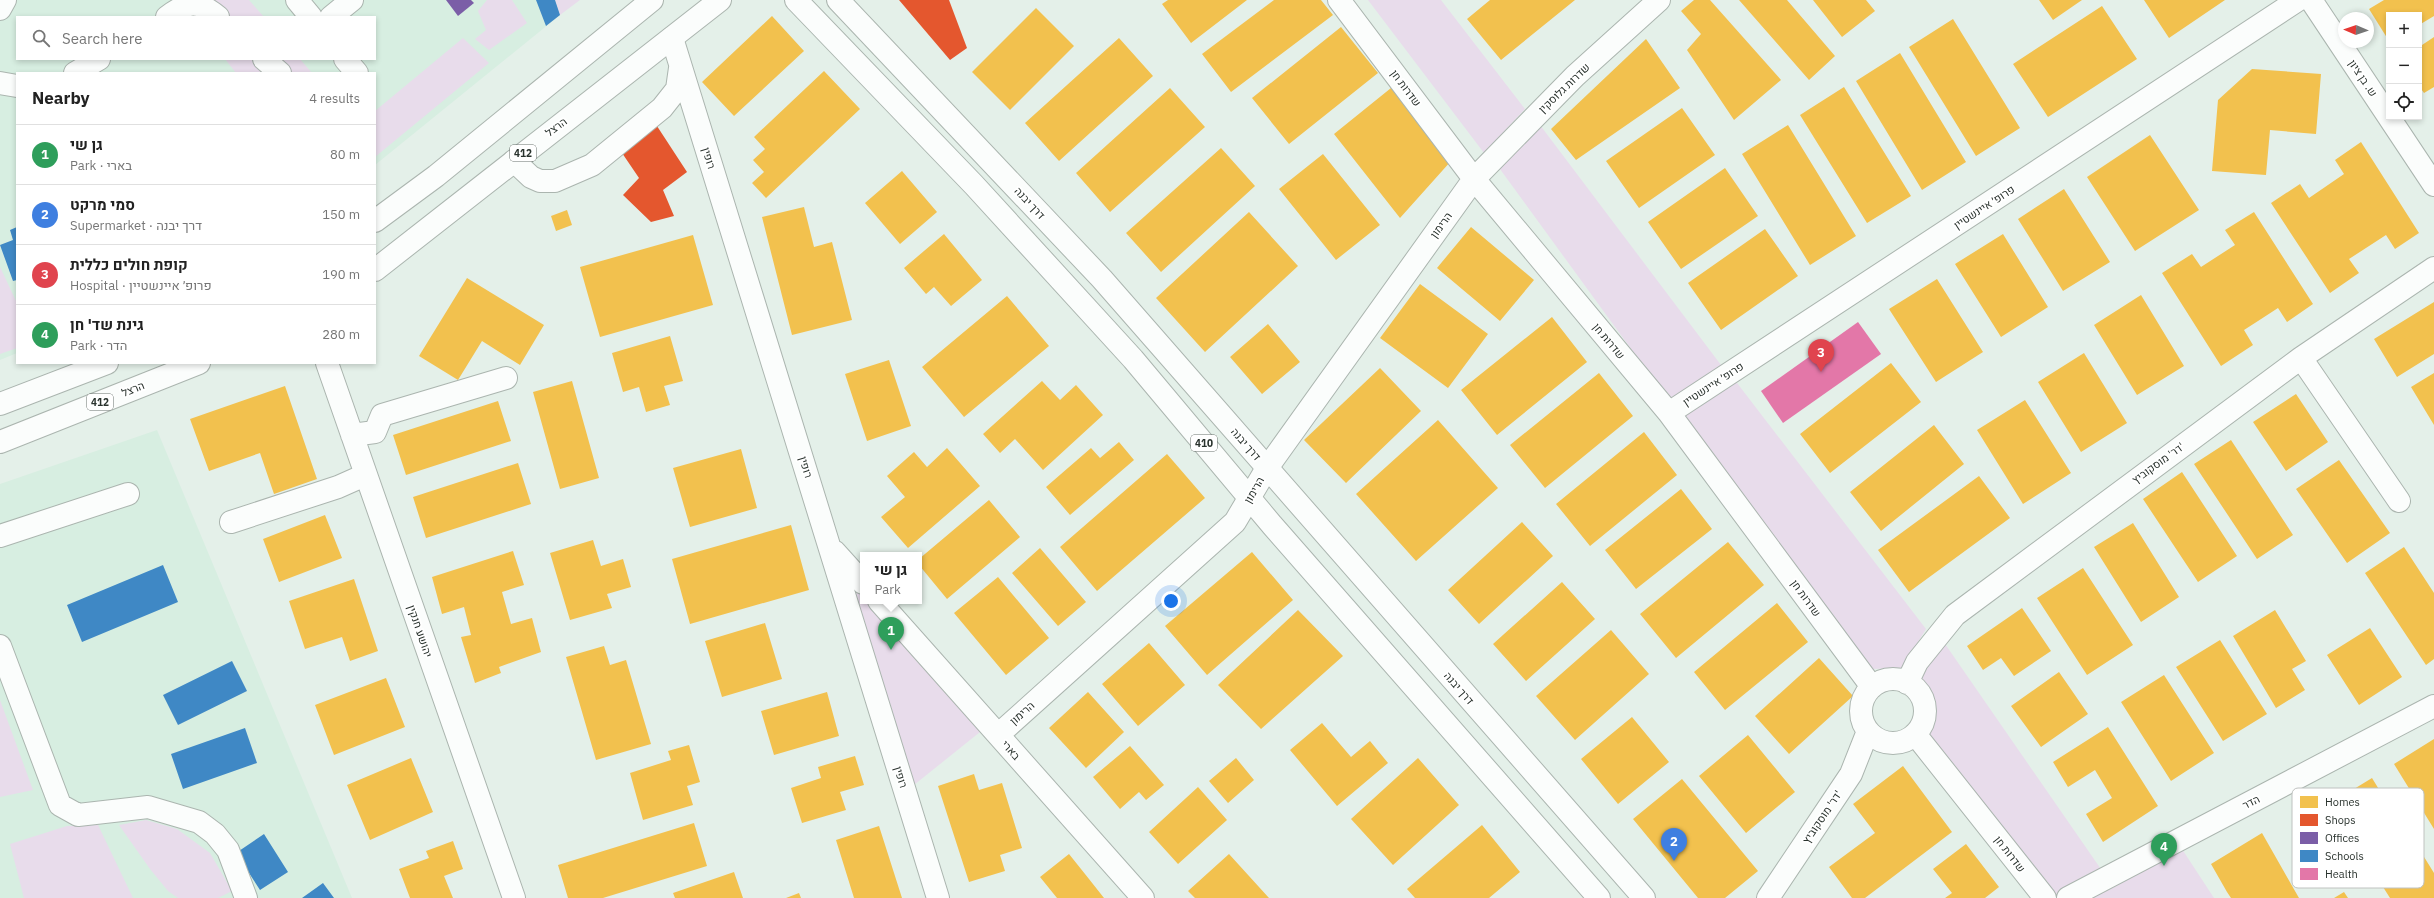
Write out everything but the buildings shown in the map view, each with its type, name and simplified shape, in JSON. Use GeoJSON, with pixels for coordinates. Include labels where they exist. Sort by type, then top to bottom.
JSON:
{"type":"FeatureCollection","features":[{"type":"Feature","properties":{"kind":"street"},"geometry":{"type":"LineString","coordinates":[[0,9],[5,0]]}},
{"type":"Feature","properties":{"kind":"street"},"geometry":{"type":"LineString","coordinates":[[297,0],[310,16]]}},
{"type":"Feature","properties":{"kind":"street"},"geometry":{"type":"LineString","coordinates":[[332,16],[352,0]]}},
{"type":"Feature","properties":{"kind":"street","name":"הרצל"},"geometry":{"type":"LineString","coordinates":[[376,269],[720,0]]}},
{"type":"Feature","properties":{"kind":"street","name":"410"},"geometry":{"type":"LineString","coordinates":[[796,0],[974,185],[1128,353],[1250,496],[1272,525],[1599,898]]}},
{"type":"Feature","properties":{"kind":"street","name":"דרך יבנה"},"geometry":{"type":"LineString","coordinates":[[838,0],[853,9],[1102,279],[1644,898]]}},
{"type":"Feature","properties":{"kind":"street","name":"שדרות חן"},"geometry":{"type":"LineString","coordinates":[[1339,0],[1474,179],[1669,413],[1872,687]]}},
{"type":"Feature","properties":{"kind":"street","name":"שדרות גלוסקין"},"geometry":{"type":"LineString","coordinates":[[1474,179],[1575,76],[1659,0]]}},
{"type":"Feature","properties":{"kind":"street","name":"פרופ׳ איינשטיין"},"geometry":{"type":"LineString","coordinates":[[1669,413],[2298,0]]}},
{"type":"Feature","properties":{"kind":"street","name":"ש. בן ציון"},"geometry":{"type":"LineString","coordinates":[[2311,0],[2434,185]]}},
{"type":"Feature","properties":{"kind":"street"},"geometry":{"type":"LineString","coordinates":[[376,220],[436,176],[646,3]]}},
{"type":"Feature","properties":{"kind":"street"},"geometry":{"type":"LineString","coordinates":[[168,16],[182,6],[191,4],[203,5],[217,16]]}},
{"type":"Feature","properties":{"kind":"street","name":"רופין"},"geometry":{"type":"LineString","coordinates":[[672,38],[680,68],[938,898]]}},
{"type":"Feature","properties":{"kind":"street"},"geometry":{"type":"LineString","coordinates":[[77,72],[97,60]]}},
{"type":"Feature","properties":{"kind":"street"},"geometry":{"type":"LineString","coordinates":[[265,60],[279,72]]}},
{"type":"Feature","properties":{"kind":"street"},"geometry":{"type":"LineString","coordinates":[[346,60],[356,72]]}},
{"type":"Feature","properties":{"kind":"street"},"geometry":{"type":"LineString","coordinates":[[514,161],[531,177],[540,181],[555,181],[592,165],[662,108],[677,89],[680,68]]}},
{"type":"Feature","properties":{"kind":"street"},"geometry":{"type":"LineString","coordinates":[[0,83],[16,86]]}},
{"type":"Feature","properties":{"kind":"street","name":"הרימון"},"geometry":{"type":"LineString","coordinates":[[998,735],[1235,522],[1267,468],[1474,179]]}},
{"type":"Feature","properties":{"kind":"street","name":"דר' מוסקוביץ'"},"geometry":{"type":"LineString","coordinates":[[1907,683],[1917,662],[1955,615],[2301,358],[2434,268]]}},
{"type":"Feature","properties":{"kind":"street"},"geometry":{"type":"LineString","coordinates":[[2301,358],[2399,501]]}},
{"type":"Feature","properties":{"kind":"street"},"geometry":{"type":"LineString","coordinates":[[0,404],[104,364]]}},
{"type":"Feature","properties":{"kind":"street","name":"הרצל"},"geometry":{"type":"LineString","coordinates":[[0,442],[196,364]]}},
{"type":"Feature","properties":{"kind":"street","name":"יהושע חנקין"},"geometry":{"type":"LineString","coordinates":[[327,364],[514,898]]}},
{"type":"Feature","properties":{"kind":"street"},"geometry":{"type":"LineString","coordinates":[[352,435],[375,432],[382,415],[506,378]]}},
{"type":"Feature","properties":{"kind":"street"},"geometry":{"type":"LineString","coordinates":[[231,522],[338,487],[365,475]]}},
{"type":"Feature","properties":{"kind":"street"},"geometry":{"type":"LineString","coordinates":[[0,536],[128,494]]}},
{"type":"Feature","properties":{"kind":"street"},"geometry":{"type":"LineString","coordinates":[[830,547],[860,580]]}},
{"type":"Feature","properties":{"kind":"street","name":"בארי"},"geometry":{"type":"LineString","coordinates":[[882,604],[1143,898]]}},
{"type":"Feature","properties":{"kind":"street"},"geometry":{"type":"LineString","coordinates":[[0,646],[60,805],[78,816],[148,807],[200,822],[215,834],[228,850],[246,898]]}},
{"type":"Feature","properties":{"kind":"street"},"geometry":{"type":"LineString","coordinates":[[1892,679],[1907,683],[1916,689],[1922,698],[1925,709],[1924,720],[1911,738],[1895,743],[1884,742],[1868,731],[1861,710],[1863,699],[1872,687],[1881,681],[1892,679]]}},
{"type":"Feature","properties":{"kind":"street","name":"הדר"},"geometry":{"type":"LineString","coordinates":[[2068,898],[2434,706]]}},
{"type":"Feature","properties":{"kind":"street","name":"דר' מוסקוביץ'"},"geometry":{"type":"LineString","coordinates":[[1768,898],[1851,774],[1868,731]]}},
{"type":"Feature","properties":{"kind":"street","name":"שדרות חן"},"geometry":{"type":"LineString","coordinates":[[1914,734],[2045,898]]}},
{"type":"Feature","properties":{"kind":"shaded area"},"geometry":{"type":"Polygon","coordinates":[[[0,0],[555,0],[560,15],[376,164],[376,72],[16,72],[16,353],[0,360],[0,0]]]}},
{"type":"Feature","properties":{"kind":"shaded area"},"geometry":{"type":"Polygon","coordinates":[[[180,0],[249,0],[263,16],[192,16],[180,0]]]}},
{"type":"Feature","properties":{"kind":"shaded area"},"geometry":{"type":"Polygon","coordinates":[[[487,0],[512,0],[527,23],[489,50],[475,39],[486,30],[478,11],[487,0]]]}},
{"type":"Feature","properties":{"kind":"shaded area"},"geometry":{"type":"Polygon","coordinates":[[[555,0],[580,0],[560,15],[555,0]]]}},
{"type":"Feature","properties":{"kind":"shaded area"},"geometry":{"type":"Polygon","coordinates":[[[1368,0],[1441,0],[1525,109],[1484,153],[1368,0]]]}},
{"type":"Feature","properties":{"kind":"shaded area"},"geometry":{"type":"Polygon","coordinates":[[[463,38],[489,63],[376,156],[376,110],[463,38]]]}},
{"type":"Feature","properties":{"kind":"shaded area"},"geometry":{"type":"Polygon","coordinates":[[[226,60],[301,60],[311,72],[235,72],[226,60]]]}},
{"type":"Feature","properties":{"kind":"shaded area"},"geometry":{"type":"Polygon","coordinates":[[[1540,125],[1721,365],[1669,401],[1497,165],[1540,125]]]}},
{"type":"Feature","properties":{"kind":"shaded area"},"geometry":{"type":"Polygon","coordinates":[[[0,267],[16,301],[16,348],[0,354],[0,267]]]}},
{"type":"Feature","properties":{"kind":"shaded area"},"geometry":{"type":"Polygon","coordinates":[[[1734,379],[1926,629],[1902,668],[1872,669],[1678,416],[1734,379]]]}},
{"type":"Feature","properties":{"kind":"shaded area"},"geometry":{"type":"Polygon","coordinates":[[[157,430],[352,898],[0,898],[0,484],[157,430]]]}},
{"type":"Feature","properties":{"kind":"shaded area"},"geometry":{"type":"Polygon","coordinates":[[[844,571],[860,589],[860,604],[874,604],[985,728],[909,789],[844,571]]]}},
{"type":"Feature","properties":{"kind":"shaded area"},"geometry":{"type":"Polygon","coordinates":[[[1943,641],[2105,875],[2063,898],[2056,898],[1925,741],[1930,722],[1931,708],[1927,695],[1916,679],[1943,641]]]}},
{"type":"Feature","properties":{"kind":"shaded area"},"geometry":{"type":"Polygon","coordinates":[[[0,700],[33,790],[0,797],[0,700]]]}},
{"type":"Feature","properties":{"kind":"shaded area"},"geometry":{"type":"Polygon","coordinates":[[[146,820],[177,829],[210,853],[232,891],[218,898],[178,898],[168,891],[150,869],[119,825],[146,820]]]}},
{"type":"Feature","properties":{"kind":"shaded area"},"geometry":{"type":"Polygon","coordinates":[[[98,825],[133,898],[24,898],[10,844],[67,826],[98,825]]]}},
{"type":"Feature","properties":{"kind":"shaded area"},"geometry":{"type":"Polygon","coordinates":[[[2180,846],[2214,898],[2074,898],[2180,846]]]}},
{"type":"Feature","properties":{"kind":"place","name":"קופת חולים כללית"},"geometry":{"type":"Point","coordinates":[1821,372]}},
{"type":"Feature","properties":{"kind":"place","name":"גן שי"},"geometry":{"type":"Point","coordinates":[891,650]}},
{"type":"Feature","properties":{"kind":"place","name":"סמי מרקט"},"geometry":{"type":"Point","coordinates":[1674,861]}},
{"type":"Feature","properties":{"kind":"place","name":"גינת שד' חן"},"geometry":{"type":"Point","coordinates":[2164,866]}}]}
